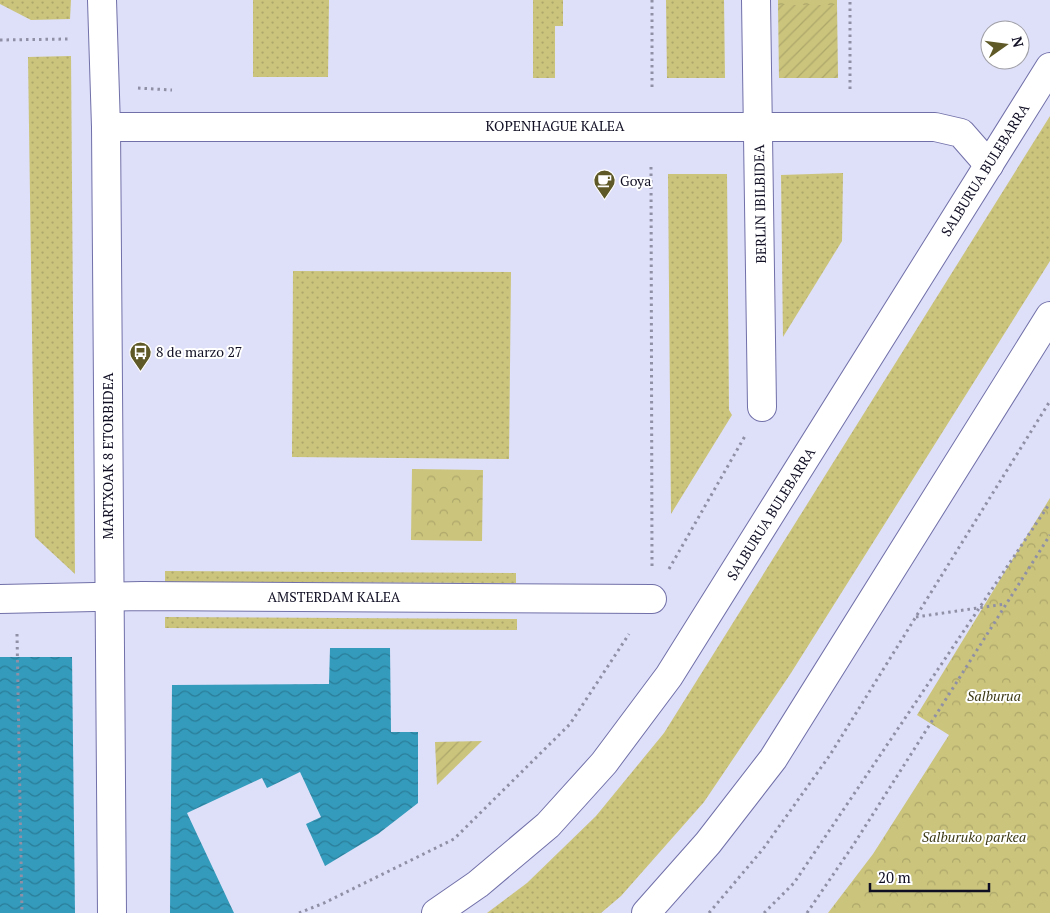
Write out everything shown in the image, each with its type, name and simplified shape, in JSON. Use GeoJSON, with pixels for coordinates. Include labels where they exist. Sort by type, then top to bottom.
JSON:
{"type":"FeatureCollection","features":[{"type":"Feature","properties":{"kind":"street","name":"MARTXOAK 8 ETORBIDEA"},"geometry":{"type":"LineString","coordinates":[[102,0],[106,127],[112,913]]}},
{"type":"Feature","properties":{"kind":"street","name":"BERLIN IBILBIDEA"},"geometry":{"type":"LineString","coordinates":[[756,0],[762,407]]}},
{"type":"Feature","properties":{"kind":"street","name":"SALBURUA BULEBARRA"},"geometry":{"type":"LineString","coordinates":[[436,913],[478,884],[548,825],[604,763],[669,676],[1050,68]]}},
{"type":"Feature","properties":{"kind":"street","name":"KOPENHAGUE KALEA"},"geometry":{"type":"LineString","coordinates":[[106,127],[935,127],[961,134],[989,165]]}},
{"type":"Feature","properties":{"kind":"street"},"geometry":{"type":"LineString","coordinates":[[646,913],[708,844],[772,759],[1050,316]]}},
{"type":"Feature","properties":{"kind":"street","name":"AMSTERDAM KALEA"},"geometry":{"type":"LineString","coordinates":[[8,598],[652,599]]}},
{"type":"Feature","properties":{"kind":"path"},"geometry":{"type":"LineString","coordinates":[[652,0],[652,88]]}},
{"type":"Feature","properties":{"kind":"path"},"geometry":{"type":"LineString","coordinates":[[850,0],[850,89]]}},
{"type":"Feature","properties":{"kind":"path"},"geometry":{"type":"LineString","coordinates":[[651,167],[652,599]]}},
{"type":"Feature","properties":{"kind":"path"},"geometry":{"type":"LineString","coordinates":[[709,913],[764,849],[830,755],[1050,400]]}},
{"type":"Feature","properties":{"kind":"path"},"geometry":{"type":"LineString","coordinates":[[299,913],[324,903],[454,839],[570,724],[652,599],[762,407]]}},
{"type":"Feature","properties":{"kind":"path"},"geometry":{"type":"LineString","coordinates":[[764,913],[794,883],[1050,503]]}},
{"type":"Feature","properties":{"kind":"path"},"geometry":{"type":"LineString","coordinates":[[807,913],[854,844],[1050,534]]}},
{"type":"Feature","properties":{"kind":"path"},"geometry":{"type":"LineString","coordinates":[[915,617],[1005,604]]}},
{"type":"Feature","properties":{"kind":"path"},"geometry":{"type":"LineString","coordinates":[[18,657],[22,913]]}},
{"type":"Feature","properties":{"kind":"green space"},"geometry":{"type":"Polygon","coordinates":[[[0,0],[71,0],[70,19],[31,20],[0,4],[0,0]]]}},
{"type":"Feature","properties":{"kind":"green space"},"geometry":{"type":"Polygon","coordinates":[[[253,0],[329,0],[328,77],[253,77],[253,0]]]}},
{"type":"Feature","properties":{"kind":"green space"},"geometry":{"type":"Polygon","coordinates":[[[533,0],[563,0],[563,26],[555,26],[555,78],[533,78],[533,0]]]}},
{"type":"Feature","properties":{"kind":"green space"},"geometry":{"type":"Polygon","coordinates":[[[666,0],[724,0],[725,78],[667,78],[666,0]]]}},
{"type":"Feature","properties":{"kind":"green space"},"geometry":{"type":"Polygon","coordinates":[[[778,0],[837,0],[837,5],[778,5],[778,0]]]}},
{"type":"Feature","properties":{"kind":"green space"},"geometry":{"type":"Polygon","coordinates":[[[778,5],[837,5],[838,78],[779,78],[778,5]]]}},
{"type":"Feature","properties":{"kind":"green space"},"geometry":{"type":"Polygon","coordinates":[[[71,56],[75,574],[35,537],[28,57],[71,56]]]}},
{"type":"Feature","properties":{"kind":"green space"},"geometry":{"type":"Polygon","coordinates":[[[1050,116],[1050,261],[791,673],[704,802],[621,896],[601,913],[487,913],[527,883],[596,816],[664,733],[1050,116]]]}},
{"type":"Feature","properties":{"kind":"green space"},"geometry":{"type":"Polygon","coordinates":[[[843,173],[842,241],[783,337],[781,175],[843,173]]]}},
{"type":"Feature","properties":{"kind":"green space"},"geometry":{"type":"Polygon","coordinates":[[[668,174],[727,174],[729,410],[732,415],[671,514],[668,174]]]}},
{"type":"Feature","properties":{"kind":"green space"},"geometry":{"type":"Polygon","coordinates":[[[293,271],[511,272],[509,459],[292,457],[293,271]]]}},
{"type":"Feature","properties":{"kind":"green space"},"geometry":{"type":"Polygon","coordinates":[[[412,469],[483,470],[482,541],[411,540],[412,469]]]}},
{"type":"Feature","properties":{"kind":"green space","name":"Salburuko parkea"},"geometry":{"type":"Polygon","coordinates":[[[1050,498],[1050,913],[828,913],[873,854],[949,735],[917,715],[1050,498]]]}},
{"type":"Feature","properties":{"kind":"green space"},"geometry":{"type":"Polygon","coordinates":[[[165,571],[516,573],[516,583],[165,582],[165,571]]]}},
{"type":"Feature","properties":{"kind":"green space"},"geometry":{"type":"Polygon","coordinates":[[[165,617],[517,619],[517,630],[165,628],[165,617]]]}},
{"type":"Feature","properties":{"kind":"green space"},"geometry":{"type":"Polygon","coordinates":[[[482,741],[437,785],[435,742],[482,741]]]}},
{"type":"Feature","properties":{"kind":"water"},"geometry":{"type":"Polygon","coordinates":[[[330,648],[390,648],[391,732],[418,732],[418,803],[378,834],[325,866],[306,824],[321,817],[300,772],[267,788],[262,778],[187,813],[234,913],[170,913],[172,685],[329,684],[330,648]]]}},
{"type":"Feature","properties":{"kind":"water"},"geometry":{"type":"Polygon","coordinates":[[[0,657],[72,657],[75,913],[0,913],[0,657]]]}},
{"type":"Feature","properties":{"kind":"place","name":"Goya"},"geometry":{"type":"Point","coordinates":[604,200]}},
{"type":"Feature","properties":{"kind":"place","name":"8 de marzo 27"},"geometry":{"type":"Point","coordinates":[140,371]}},
{"type":"Feature","properties":{"kind":"park label","name":"Salburua"},"geometry":{"type":"Point","coordinates":[994,696]}}]}
